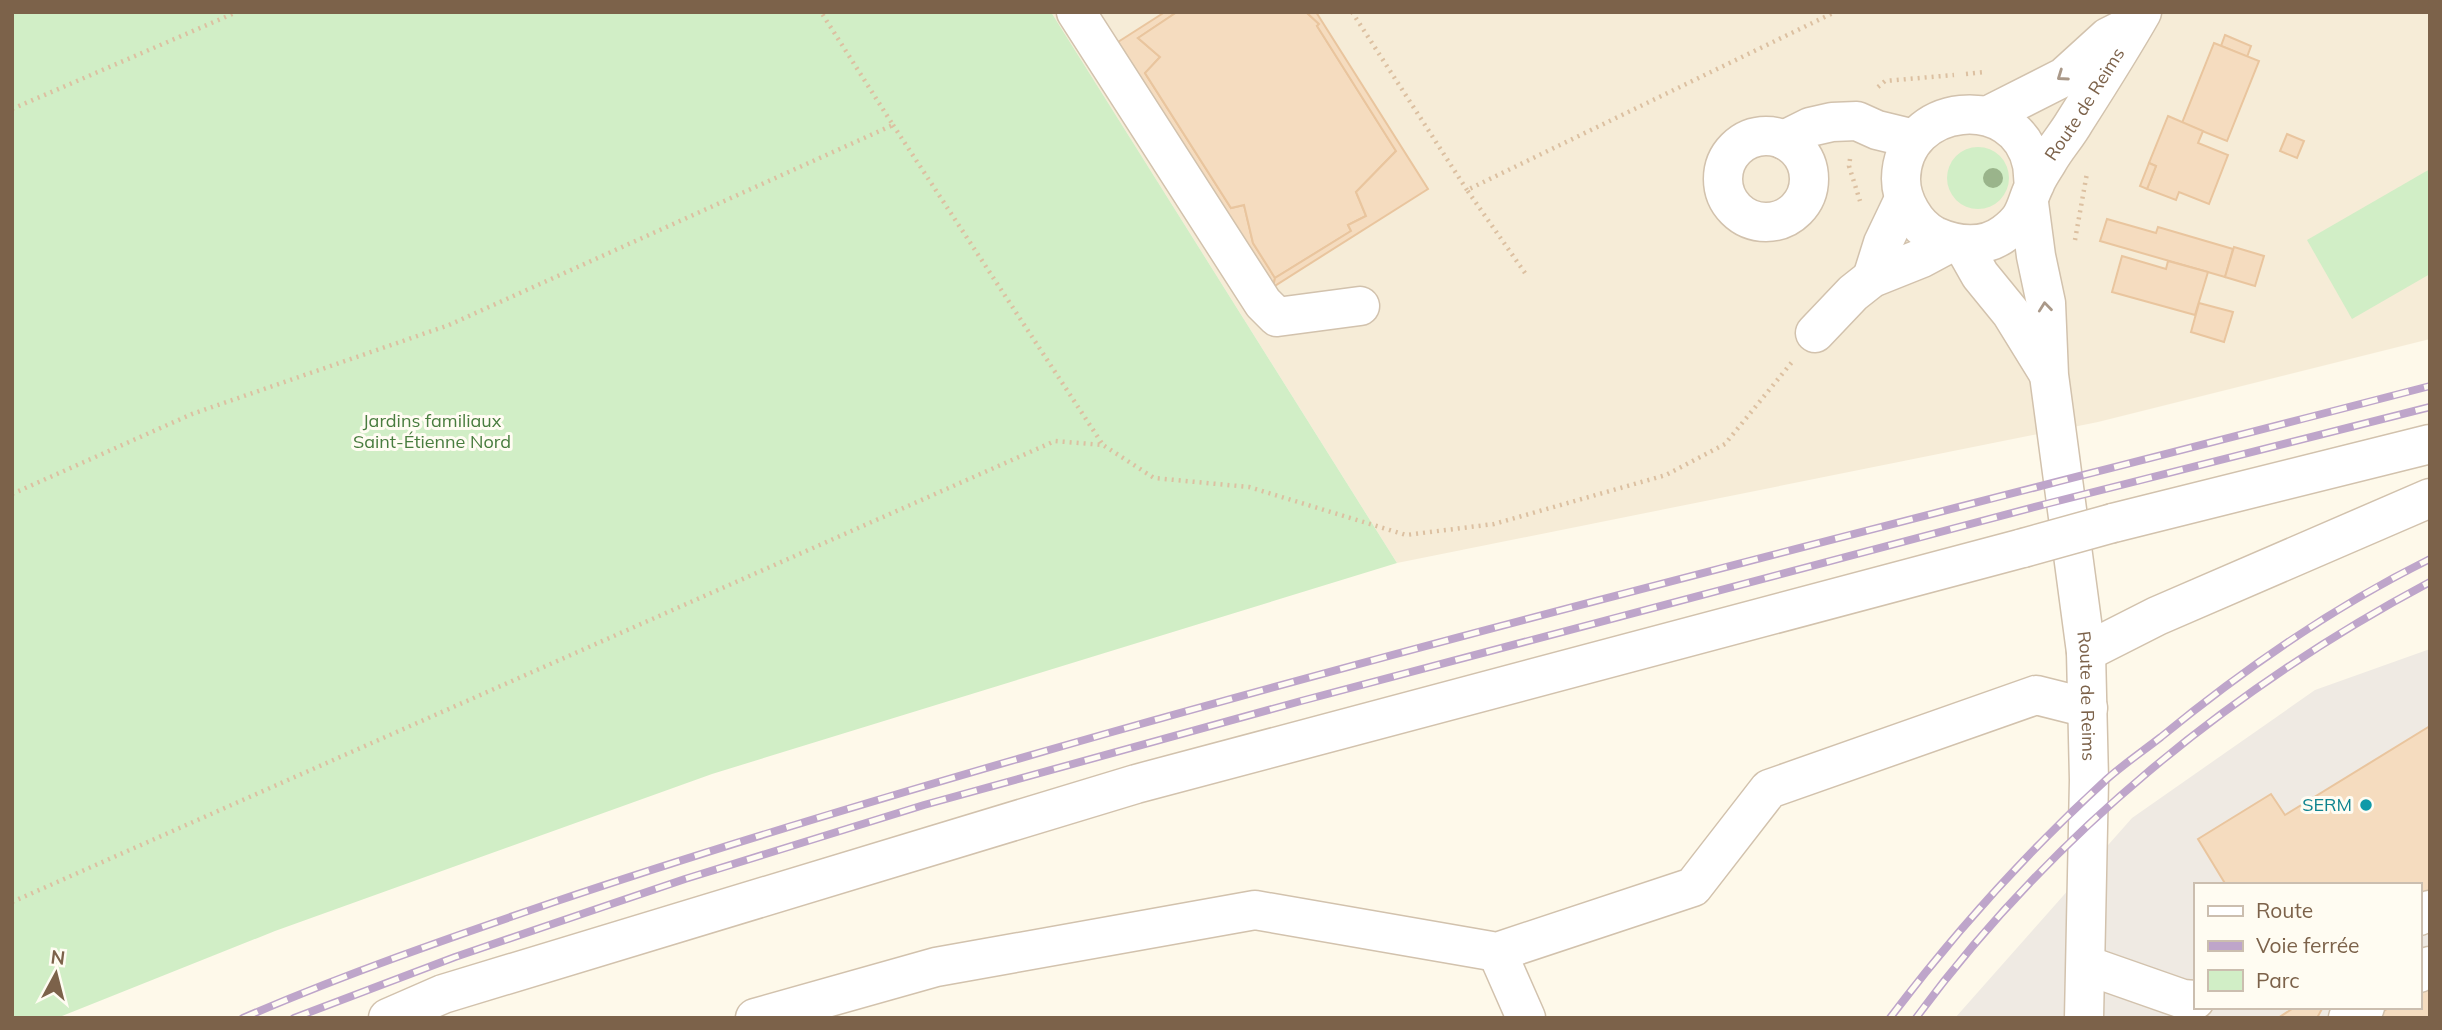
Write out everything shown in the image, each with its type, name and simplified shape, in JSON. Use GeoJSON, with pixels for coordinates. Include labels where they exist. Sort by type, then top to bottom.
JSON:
{"type":"FeatureCollection","features":[{"type":"Feature","properties":{"kind":"street"},"geometry":{"type":"LineString","coordinates":[[1076,12],[1263,303],[1278,317],[1360,306]]}},
{"type":"Feature","properties":{"kind":"street","name":"Route de Reims"},"geometry":{"type":"LineString","coordinates":[[1987,116],[2064,77],[2108,37],[2139,17]]}},
{"type":"Feature","properties":{"kind":"street","name":"Route de Reims"},"geometry":{"type":"LineString","coordinates":[[1904,200],[1915,219],[1931,234],[1957,244],[1983,243],[2003,235],[2019,221],[2031,195],[2139,17]]}},
{"type":"Feature","properties":{"kind":"street","name":"Route de Reims"},"geometry":{"type":"LineString","coordinates":[[1914,139],[1934,122],[1960,114],[1987,116],[2007,126],[2022,142],[2032,163],[2031,195],[2036,256],[2046,303],[2049,375],[2086,652],[2089,780],[2084,1018]]}},
{"type":"Feature","properties":{"kind":"street"},"geometry":{"type":"LineString","coordinates":[[1784,140],[1810,127],[1832,122],[1857,121],[1877,130],[1914,139],[1905,158],[1901,179],[1904,200],[1883,243],[1872,278]]}},
{"type":"Feature","properties":{"kind":"street"},"geometry":{"type":"LineString","coordinates":[[1815,333],[1853,293],[1872,278],[1957,244]]}},
{"type":"Feature","properties":{"kind":"street","name":"Route de Reims"},"geometry":{"type":"LineString","coordinates":[[1957,244],[2011,313],[2049,375]]}},
{"type":"Feature","properties":{"kind":"street"},"geometry":{"type":"LineString","coordinates":[[387,1018],[443,994],[1136,784],[2113,523],[2430,444]]}},
{"type":"Feature","properties":{"kind":"street"},"geometry":{"type":"LineString","coordinates":[[2086,652],[2157,616],[2430,498]]}},
{"type":"Feature","properties":{"kind":"street"},"geometry":{"type":"LineString","coordinates":[[755,1018],[936,967],[1255,910],[1497,952],[1693,887],[1769,789],[2036,695],[2088,708]]}},
{"type":"Feature","properties":{"kind":"street"},"geometry":{"type":"LineString","coordinates":[[1497,952],[1526,1018]]}},
{"type":"Feature","properties":{"kind":"street"},"geometry":{"type":"LineString","coordinates":[[2085,965],[2183,999],[2194,1000]]}},
{"type":"Feature","properties":{"kind":"path"},"geometry":{"type":"LineString","coordinates":[[12,109],[237,12]]}},
{"type":"Feature","properties":{"kind":"path"},"geometry":{"type":"LineString","coordinates":[[821,12],[1103,445],[1154,478],[1249,487],[1406,535],[1494,524],[1667,475],[1725,444],[1815,333]]}},
{"type":"Feature","properties":{"kind":"path"},"geometry":{"type":"LineString","coordinates":[[1352,12],[1467,190],[1525,273]]}},
{"type":"Feature","properties":{"kind":"path"},"geometry":{"type":"LineString","coordinates":[[1467,190],[1835,12]]}},
{"type":"Feature","properties":{"kind":"path"},"geometry":{"type":"LineString","coordinates":[[1861,203],[1849,166],[1857,121],[1867,97],[1885,80],[1995,71]]}},
{"type":"Feature","properties":{"kind":"path"},"geometry":{"type":"LineString","coordinates":[[12,494],[192,414],[449,325],[893,125]]}},
{"type":"Feature","properties":{"kind":"path"},"geometry":{"type":"LineString","coordinates":[[2076,248],[2075,237],[2087,171]]}},
{"type":"Feature","properties":{"kind":"path"},"geometry":{"type":"LineString","coordinates":[[12,902],[1055,441],[1103,445]]}},
{"type":"Feature","properties":{"kind":"shaded area"},"geometry":{"type":"Polygon","coordinates":[[[1051,12],[2430,12],[2430,339],[2098,422],[1397,563],[1051,12]]]}},
{"type":"Feature","properties":{"kind":"shaded area"},"geometry":{"type":"Polygon","coordinates":[[[2430,649],[2430,1018],[1955,1018],[2132,818],[2315,690],[2430,649]]]}},
{"type":"Feature","properties":{"kind":"green space","name":"Jardins familiaux Saint-Étienne Nord"},"geometry":{"type":"Polygon","coordinates":[[[12,12],[1051,12],[1397,563],[712,774],[275,931],[57,1018],[12,1018],[12,12]]]}},
{"type":"Feature","properties":{"kind":"green space"},"geometry":{"type":"Polygon","coordinates":[[[1978,147],[1990,149],[2000,156],[2007,166],[2007,190],[2000,200],[1990,207],[1978,209],[1966,207],[1956,200],[1949,190],[1947,178],[1949,166],[1956,156],[1966,149],[1978,147]]]}},
{"type":"Feature","properties":{"kind":"green space"},"geometry":{"type":"Polygon","coordinates":[[[2430,169],[2430,274],[2352,319],[2307,240],[2430,169]]]}},
{"type":"Feature","properties":{"kind":"building"},"geometry":{"type":"Polygon","coordinates":[[[1165,12],[1177,12],[1138,38],[1160,57],[1145,73],[1231,208],[1244,205],[1253,243],[1275,278],[1273,287],[1118,42],[1165,12]]]}},
{"type":"Feature","properties":{"kind":"building"},"geometry":{"type":"Polygon","coordinates":[[[1177,12],[1306,12],[1319,24],[1317,26],[1396,151],[1356,192],[1366,216],[1348,225],[1351,231],[1275,278],[1253,243],[1244,205],[1231,208],[1145,73],[1160,57],[1138,38],[1177,12]]]}},
{"type":"Feature","properties":{"kind":"building"},"geometry":{"type":"Polygon","coordinates":[[[1306,12],[1316,12],[1428,189],[1273,287],[1275,278],[1351,231],[1348,225],[1366,216],[1356,192],[1396,151],[1317,26],[1319,24],[1306,12]]]}},
{"type":"Feature","properties":{"kind":"building"},"geometry":{"type":"Polygon","coordinates":[[[2225,35],[2251,46],[2247,57],[2221,46],[2225,35]]]}},
{"type":"Feature","properties":{"kind":"building"},"geometry":{"type":"Polygon","coordinates":[[[2214,43],[2259,61],[2227,141],[2182,123],[2214,43]]]}},
{"type":"Feature","properties":{"kind":"building"},"geometry":{"type":"Polygon","coordinates":[[[2168,116],[2203,131],[2198,143],[2228,155],[2209,204],[2179,192],[2176,200],[2147,189],[2156,166],[2149,163],[2168,116]]]}},
{"type":"Feature","properties":{"kind":"building"},"geometry":{"type":"Polygon","coordinates":[[[2287,134],[2304,141],[2297,158],[2280,151],[2287,134]]]}},
{"type":"Feature","properties":{"kind":"building"},"geometry":{"type":"Polygon","coordinates":[[[2149,163],[2156,166],[2147,189],[2140,186],[2149,163]]]}},
{"type":"Feature","properties":{"kind":"building"},"geometry":{"type":"Polygon","coordinates":[[[2107,219],[2156,233],[2158,227],[2233,249],[2225,277],[2100,241],[2107,219]]]}},
{"type":"Feature","properties":{"kind":"building"},"geometry":{"type":"Polygon","coordinates":[[[2234,247],[2264,256],[2255,286],[2225,277],[2234,247]]]}},
{"type":"Feature","properties":{"kind":"building"},"geometry":{"type":"Polygon","coordinates":[[[2122,256],[2166,269],[2168,261],[2208,272],[2195,315],[2112,292],[2122,256]]]}},
{"type":"Feature","properties":{"kind":"building"},"geometry":{"type":"Polygon","coordinates":[[[2199,303],[2233,312],[2224,342],[2191,332],[2199,303]]]}},
{"type":"Feature","properties":{"kind":"building","name":"SERM"},"geometry":{"type":"Polygon","coordinates":[[[2430,726],[2430,892],[2421,897],[2421,883],[2225,883],[2198,839],[2271,794],[2285,815],[2430,726]]]}},
{"type":"Feature","properties":{"kind":"building"},"geometry":{"type":"Polygon","coordinates":[[[2430,983],[2430,1018],[2373,1018],[2387,1009],[2421,1009],[2421,988],[2430,983]]]}},
{"type":"Feature","properties":{"kind":"building"},"geometry":{"type":"Polygon","coordinates":[[[2292,1009],[2322,1009],[2317,1018],[2278,1018],[2292,1009]]]}},
{"type":"Feature","properties":{"kind":"railway"},"geometry":{"type":"LineString","coordinates":[[243,1018],[359,971],[554,902],[762,835],[972,772],[1440,642],[2430,386]]}},
{"type":"Feature","properties":{"kind":"railway"},"geometry":{"type":"LineString","coordinates":[[294,1018],[455,957],[685,879],[924,805],[1301,701],[2046,504],[2430,407]]}},
{"type":"Feature","properties":{"kind":"railway"},"geometry":{"type":"LineString","coordinates":[[1890,1018],[1940,954],[1993,893],[2113,773],[2290,640],[2430,559]]}},
{"type":"Feature","properties":{"kind":"railway"},"geometry":{"type":"LineString","coordinates":[[1916,1018],[1968,951],[2025,888],[2085,828],[2149,772],[2215,719],[2285,669],[2430,582]]}},
{"type":"Feature","properties":{"kind":"place","name":"SERM"},"geometry":{"type":"Point","coordinates":[2366,805]}}]}
